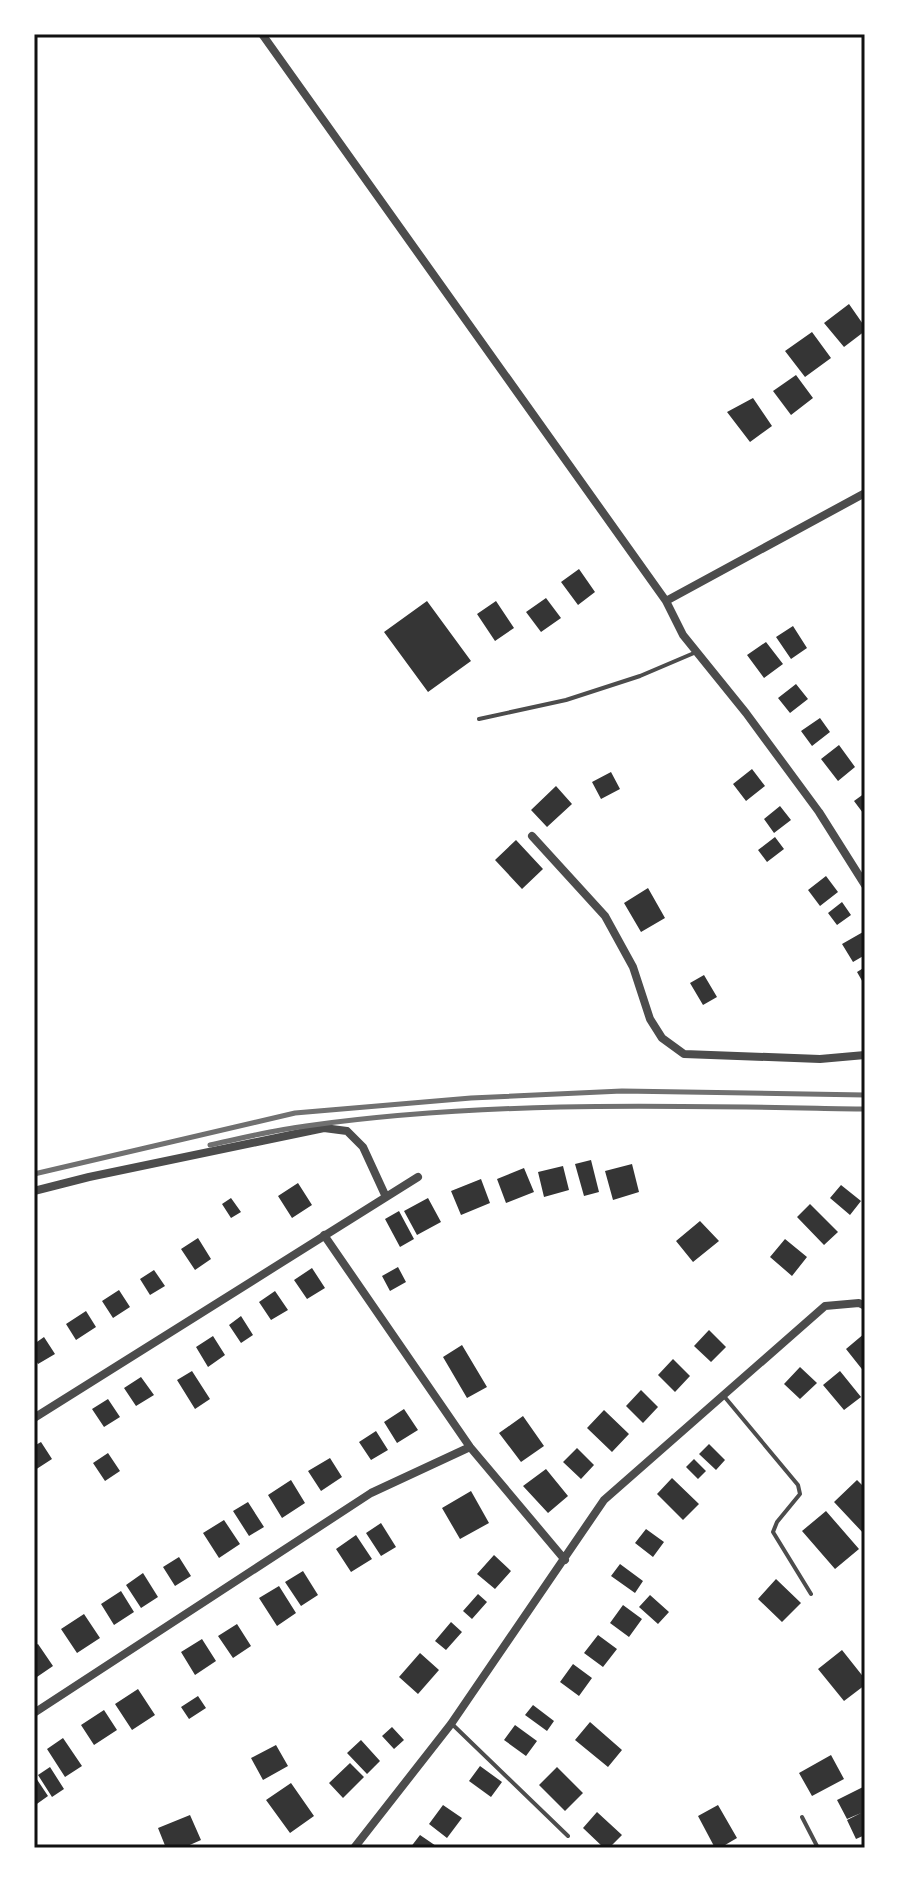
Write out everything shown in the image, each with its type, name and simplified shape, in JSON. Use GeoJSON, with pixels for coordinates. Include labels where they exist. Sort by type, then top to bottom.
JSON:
{"type":"FeatureCollection","features":[{"type":"Feature","properties":{"kind":"street"},"geometry":{"type":"LineString","coordinates":[[262,34],[666,601],[683,635],[746,713],[819,812],[865,885]]}},
{"type":"Feature","properties":{"kind":"street"},"geometry":{"type":"LineString","coordinates":[[666,601],[865,493]]}},
{"type":"Feature","properties":{"kind":"street"},"geometry":{"type":"LineString","coordinates":[[532,836],[605,916],[633,967],[650,1019],[662,1038],[684,1054],[820,1059],[865,1055]]}},
{"type":"Feature","properties":{"kind":"street"},"geometry":{"type":"LineString","coordinates":[[34,1191],[324,1128],[347,1131],[363,1147],[386,1197]]}},
{"type":"Feature","properties":{"kind":"street"},"geometry":{"type":"LineString","coordinates":[[34,1418],[418,1177]]}},
{"type":"Feature","properties":{"kind":"street"},"geometry":{"type":"LineString","coordinates":[[324,1235],[470,1447],[565,1560]]}},
{"type":"Feature","properties":{"kind":"street"},"geometry":{"type":"LineString","coordinates":[[354,1848],[451,1724],[604,1500],[825,1306],[859,1303],[865,1306]]}},
{"type":"Feature","properties":{"kind":"street"},"geometry":{"type":"LineString","coordinates":[[34,1713],[371,1493],[470,1447]]}},
{"type":"Feature","properties":{"kind":"lane"},"geometry":{"type":"LineString","coordinates":[[479,719],[566,700],[640,676],[697,652]]}},
{"type":"Feature","properties":{"kind":"lane"},"geometry":{"type":"LineString","coordinates":[[723,1395],[798,1485],[800,1494],[777,1522],[773,1532],[811,1594]]}},
{"type":"Feature","properties":{"kind":"lane"},"geometry":{"type":"LineString","coordinates":[[451,1724],[568,1836]]}},
{"type":"Feature","properties":{"kind":"lane"},"geometry":{"type":"LineString","coordinates":[[802,1817],[818,1848]]}},
{"type":"Feature","properties":{"kind":"building"},"geometry":{"type":"Polygon","coordinates":[[[849,304],[865,331],[844,347],[824,323],[849,304]]]}},
{"type":"Feature","properties":{"kind":"building"},"geometry":{"type":"Polygon","coordinates":[[[812,332],[831,358],[805,377],[785,351],[812,332]]]}},
{"type":"Feature","properties":{"kind":"building"},"geometry":{"type":"Polygon","coordinates":[[[796,375],[813,398],[791,415],[773,391],[796,375]]]}},
{"type":"Feature","properties":{"kind":"building"},"geometry":{"type":"Polygon","coordinates":[[[753,398],[772,426],[750,442],[727,412],[753,398]]]}},
{"type":"Feature","properties":{"kind":"building"},"geometry":{"type":"Polygon","coordinates":[[[579,569],[595,592],[578,605],[561,582],[579,569]]]}},
{"type":"Feature","properties":{"kind":"building"},"geometry":{"type":"Polygon","coordinates":[[[546,598],[561,618],[541,632],[526,612],[546,598]]]}},
{"type":"Feature","properties":{"kind":"building"},"geometry":{"type":"Polygon","coordinates":[[[427,601],[471,661],[428,692],[384,632],[427,601]]]}},
{"type":"Feature","properties":{"kind":"building"},"geometry":{"type":"Polygon","coordinates":[[[496,601],[514,628],[495,641],[477,614],[496,601]]]}},
{"type":"Feature","properties":{"kind":"building"},"geometry":{"type":"Polygon","coordinates":[[[793,626],[807,648],[791,659],[776,637],[793,626]]]}},
{"type":"Feature","properties":{"kind":"building"},"geometry":{"type":"Polygon","coordinates":[[[766,642],[783,664],[764,678],[747,655],[766,642]]]}},
{"type":"Feature","properties":{"kind":"building"},"geometry":{"type":"Polygon","coordinates":[[[796,684],[808,699],[790,713],[778,698],[796,684]]]}},
{"type":"Feature","properties":{"kind":"building"},"geometry":{"type":"Polygon","coordinates":[[[820,718],[830,732],[812,746],[801,731],[820,718]]]}},
{"type":"Feature","properties":{"kind":"building"},"geometry":{"type":"Polygon","coordinates":[[[839,745],[855,767],[838,781],[821,759],[839,745]]]}},
{"type":"Feature","properties":{"kind":"building"},"geometry":{"type":"Polygon","coordinates":[[[752,769],[765,786],[746,801],[733,784],[752,769]]]}},
{"type":"Feature","properties":{"kind":"building"},"geometry":{"type":"Polygon","coordinates":[[[611,772],[620,789],[601,799],[592,782],[611,772]]]}},
{"type":"Feature","properties":{"kind":"building"},"geometry":{"type":"Polygon","coordinates":[[[556,786],[572,804],[547,827],[531,810],[556,786]]]}},
{"type":"Feature","properties":{"kind":"building"},"geometry":{"type":"Polygon","coordinates":[[[865,793],[865,812],[863,813],[854,801],[865,793]]]}},
{"type":"Feature","properties":{"kind":"building"},"geometry":{"type":"Polygon","coordinates":[[[780,806],[791,820],[774,833],[764,819],[780,806]]]}},
{"type":"Feature","properties":{"kind":"building"},"geometry":{"type":"Polygon","coordinates":[[[775,837],[784,849],[767,862],[758,850],[775,837]]]}},
{"type":"Feature","properties":{"kind":"building"},"geometry":{"type":"Polygon","coordinates":[[[516,840],[543,869],[522,889],[495,860],[516,840]]]}},
{"type":"Feature","properties":{"kind":"building"},"geometry":{"type":"Polygon","coordinates":[[[826,876],[838,892],[820,906],[808,890],[826,876]]]}},
{"type":"Feature","properties":{"kind":"building"},"geometry":{"type":"Polygon","coordinates":[[[648,888],[665,918],[641,932],[624,903],[648,888]]]}},
{"type":"Feature","properties":{"kind":"building"},"geometry":{"type":"Polygon","coordinates":[[[842,902],[851,915],[837,925],[828,913],[842,902]]]}},
{"type":"Feature","properties":{"kind":"building"},"geometry":{"type":"Polygon","coordinates":[[[863,932],[865,955],[853,962],[842,944],[863,932]]]}},
{"type":"Feature","properties":{"kind":"building"},"geometry":{"type":"Polygon","coordinates":[[[865,967],[865,986],[857,972],[865,967]]]}},
{"type":"Feature","properties":{"kind":"building"},"geometry":{"type":"Polygon","coordinates":[[[704,975],[717,997],[703,1005],[690,983],[704,975]]]}},
{"type":"Feature","properties":{"kind":"building"},"geometry":{"type":"Polygon","coordinates":[[[591,1160],[599,1192],[584,1196],[575,1164],[591,1160]]]}},
{"type":"Feature","properties":{"kind":"building"},"geometry":{"type":"Polygon","coordinates":[[[632,1164],[639,1192],[613,1200],[605,1171],[632,1164]]]}},
{"type":"Feature","properties":{"kind":"building"},"geometry":{"type":"Polygon","coordinates":[[[563,1166],[569,1190],[544,1197],[538,1172],[563,1166]]]}},
{"type":"Feature","properties":{"kind":"building"},"geometry":{"type":"Polygon","coordinates":[[[524,1168],[534,1192],[506,1203],[497,1179],[524,1168]]]}},
{"type":"Feature","properties":{"kind":"building"},"geometry":{"type":"Polygon","coordinates":[[[481,1179],[490,1203],[461,1215],[451,1191],[481,1179]]]}},
{"type":"Feature","properties":{"kind":"building"},"geometry":{"type":"Polygon","coordinates":[[[298,1183],[312,1205],[292,1218],[278,1196],[298,1183]]]}},
{"type":"Feature","properties":{"kind":"building"},"geometry":{"type":"Polygon","coordinates":[[[841,1185],[861,1201],[850,1215],[830,1198],[841,1185]]]}},
{"type":"Feature","properties":{"kind":"building"},"geometry":{"type":"Polygon","coordinates":[[[231,1198],[241,1212],[231,1218],[222,1204],[231,1198]]]}},
{"type":"Feature","properties":{"kind":"building"},"geometry":{"type":"Polygon","coordinates":[[[428,1198],[441,1222],[417,1235],[404,1211],[428,1198]]]}},
{"type":"Feature","properties":{"kind":"building"},"geometry":{"type":"Polygon","coordinates":[[[810,1204],[838,1232],[824,1245],[797,1217],[810,1204]]]}},
{"type":"Feature","properties":{"kind":"building"},"geometry":{"type":"Polygon","coordinates":[[[399,1211],[414,1239],[400,1247],[385,1219],[399,1211]]]}},
{"type":"Feature","properties":{"kind":"building"},"geometry":{"type":"Polygon","coordinates":[[[700,1221],[719,1241],[693,1262],[676,1241],[700,1221]]]}},
{"type":"Feature","properties":{"kind":"building"},"geometry":{"type":"Polygon","coordinates":[[[198,1238],[211,1259],[195,1270],[181,1249],[198,1238]]]}},
{"type":"Feature","properties":{"kind":"building"},"geometry":{"type":"Polygon","coordinates":[[[785,1239],[807,1257],[792,1276],[770,1257],[785,1239]]]}},
{"type":"Feature","properties":{"kind":"building"},"geometry":{"type":"Polygon","coordinates":[[[398,1267],[406,1282],[390,1291],[382,1276],[398,1267]]]}},
{"type":"Feature","properties":{"kind":"building"},"geometry":{"type":"Polygon","coordinates":[[[312,1268],[325,1288],[307,1299],[294,1280],[312,1268]]]}},
{"type":"Feature","properties":{"kind":"building"},"geometry":{"type":"Polygon","coordinates":[[[154,1270],[165,1286],[150,1295],[140,1279],[154,1270]]]}},
{"type":"Feature","properties":{"kind":"building"},"geometry":{"type":"Polygon","coordinates":[[[119,1290],[130,1307],[113,1318],[102,1301],[119,1290]]]}},
{"type":"Feature","properties":{"kind":"building"},"geometry":{"type":"Polygon","coordinates":[[[275,1291],[288,1310],[271,1320],[259,1302],[275,1291]]]}},
{"type":"Feature","properties":{"kind":"building"},"geometry":{"type":"Polygon","coordinates":[[[86,1311],[96,1327],[76,1340],[66,1324],[86,1311]]]}},
{"type":"Feature","properties":{"kind":"building"},"geometry":{"type":"Polygon","coordinates":[[[241,1316],[253,1335],[241,1343],[229,1325],[241,1316]]]}},
{"type":"Feature","properties":{"kind":"building"},"geometry":{"type":"Polygon","coordinates":[[[709,1330],[726,1347],[711,1362],[694,1346],[709,1330]]]}},
{"type":"Feature","properties":{"kind":"building"},"geometry":{"type":"Polygon","coordinates":[[[865,1333],[865,1373],[846,1349],[865,1333]]]}},
{"type":"Feature","properties":{"kind":"building"},"geometry":{"type":"Polygon","coordinates":[[[213,1336],[225,1355],[208,1367],[196,1347],[213,1336]]]}},
{"type":"Feature","properties":{"kind":"building"},"geometry":{"type":"Polygon","coordinates":[[[44,1337],[55,1354],[38,1364],[34,1357],[34,1344],[44,1337]]]}},
{"type":"Feature","properties":{"kind":"building"},"geometry":{"type":"Polygon","coordinates":[[[462,1345],[487,1387],[467,1398],[443,1357],[462,1345]]]}},
{"type":"Feature","properties":{"kind":"building"},"geometry":{"type":"Polygon","coordinates":[[[673,1359],[690,1376],[675,1392],[658,1375],[673,1359]]]}},
{"type":"Feature","properties":{"kind":"building"},"geometry":{"type":"Polygon","coordinates":[[[800,1367],[817,1383],[800,1399],[784,1384],[800,1367]]]}},
{"type":"Feature","properties":{"kind":"building"},"geometry":{"type":"Polygon","coordinates":[[[192,1371],[210,1399],[195,1409],[177,1380],[192,1371]]]}},
{"type":"Feature","properties":{"kind":"building"},"geometry":{"type":"Polygon","coordinates":[[[840,1371],[861,1397],[844,1410],[823,1385],[840,1371]]]}},
{"type":"Feature","properties":{"kind":"building"},"geometry":{"type":"Polygon","coordinates":[[[141,1377],[154,1395],[136,1406],[124,1388],[141,1377]]]}},
{"type":"Feature","properties":{"kind":"building"},"geometry":{"type":"Polygon","coordinates":[[[641,1390],[658,1407],[643,1423],[626,1406],[641,1390]]]}},
{"type":"Feature","properties":{"kind":"building"},"geometry":{"type":"Polygon","coordinates":[[[108,1399],[120,1417],[104,1427],[92,1409],[108,1399]]]}},
{"type":"Feature","properties":{"kind":"building"},"geometry":{"type":"Polygon","coordinates":[[[404,1409],[418,1430],[397,1443],[384,1422],[404,1409]]]}},
{"type":"Feature","properties":{"kind":"building"},"geometry":{"type":"Polygon","coordinates":[[[604,1410],[629,1434],[612,1452],[587,1428],[604,1410]]]}},
{"type":"Feature","properties":{"kind":"building"},"geometry":{"type":"Polygon","coordinates":[[[523,1416],[544,1446],[521,1462],[499,1433],[523,1416]]]}},
{"type":"Feature","properties":{"kind":"building"},"geometry":{"type":"Polygon","coordinates":[[[376,1431],[388,1450],[371,1460],[359,1442],[376,1431]]]}},
{"type":"Feature","properties":{"kind":"building"},"geometry":{"type":"Polygon","coordinates":[[[41,1442],[52,1459],[35,1470],[34,1446],[41,1442]]]}},
{"type":"Feature","properties":{"kind":"building"},"geometry":{"type":"Polygon","coordinates":[[[709,1444],[725,1460],[716,1470],[699,1454],[709,1444]]]}},
{"type":"Feature","properties":{"kind":"building"},"geometry":{"type":"Polygon","coordinates":[[[577,1448],[594,1465],[581,1479],[563,1462],[577,1448]]]}},
{"type":"Feature","properties":{"kind":"building"},"geometry":{"type":"Polygon","coordinates":[[[108,1453],[120,1471],[105,1481],[93,1463],[108,1453]]]}},
{"type":"Feature","properties":{"kind":"building"},"geometry":{"type":"Polygon","coordinates":[[[330,1458],[342,1477],[321,1491],[308,1471],[330,1458]]]}},
{"type":"Feature","properties":{"kind":"building"},"geometry":{"type":"Polygon","coordinates":[[[694,1459],[706,1471],[698,1479],[686,1467],[694,1459]]]}},
{"type":"Feature","properties":{"kind":"building"},"geometry":{"type":"Polygon","coordinates":[[[546,1469],[568,1496],[548,1513],[523,1486],[546,1469]]]}},
{"type":"Feature","properties":{"kind":"building"},"geometry":{"type":"Polygon","coordinates":[[[672,1478],[699,1504],[683,1520],[657,1494],[672,1478]]]}},
{"type":"Feature","properties":{"kind":"building"},"geometry":{"type":"Polygon","coordinates":[[[291,1480],[305,1503],[282,1518],[268,1495],[291,1480]]]}},
{"type":"Feature","properties":{"kind":"building"},"geometry":{"type":"Polygon","coordinates":[[[857,1480],[865,1488],[865,1535],[834,1502],[857,1480]]]}},
{"type":"Feature","properties":{"kind":"building"},"geometry":{"type":"Polygon","coordinates":[[[471,1491],[489,1523],[460,1539],[442,1508],[471,1491]]]}},
{"type":"Feature","properties":{"kind":"building"},"geometry":{"type":"Polygon","coordinates":[[[248,1502],[264,1527],[249,1536],[233,1511],[248,1502]]]}},
{"type":"Feature","properties":{"kind":"building"},"geometry":{"type":"Polygon","coordinates":[[[826,1511],[859,1549],[835,1569],[802,1531],[826,1511]]]}},
{"type":"Feature","properties":{"kind":"building"},"geometry":{"type":"Polygon","coordinates":[[[224,1520],[240,1544],[219,1558],[203,1533],[224,1520]]]}},
{"type":"Feature","properties":{"kind":"building"},"geometry":{"type":"Polygon","coordinates":[[[381,1523],[396,1547],[381,1556],[366,1533],[381,1523]]]}},
{"type":"Feature","properties":{"kind":"building"},"geometry":{"type":"Polygon","coordinates":[[[646,1529],[664,1542],[653,1557],[635,1543],[646,1529]]]}},
{"type":"Feature","properties":{"kind":"building"},"geometry":{"type":"Polygon","coordinates":[[[356,1535],[372,1559],[351,1572],[336,1549],[356,1535]]]}},
{"type":"Feature","properties":{"kind":"building"},"geometry":{"type":"Polygon","coordinates":[[[494,1555],[511,1571],[495,1589],[477,1574],[494,1555]]]}},
{"type":"Feature","properties":{"kind":"building"},"geometry":{"type":"Polygon","coordinates":[[[179,1557],[191,1576],[175,1586],[163,1567],[179,1557]]]}},
{"type":"Feature","properties":{"kind":"building"},"geometry":{"type":"Polygon","coordinates":[[[620,1564],[643,1581],[635,1593],[611,1576],[620,1564]]]}},
{"type":"Feature","properties":{"kind":"building"},"geometry":{"type":"Polygon","coordinates":[[[303,1571],[318,1595],[301,1606],[285,1582],[303,1571]]]}},
{"type":"Feature","properties":{"kind":"building"},"geometry":{"type":"Polygon","coordinates":[[[143,1573],[158,1597],[141,1608],[126,1585],[143,1573]]]}},
{"type":"Feature","properties":{"kind":"building"},"geometry":{"type":"Polygon","coordinates":[[[776,1579],[801,1603],[782,1622],[758,1599],[776,1579]]]}},
{"type":"Feature","properties":{"kind":"building"},"geometry":{"type":"Polygon","coordinates":[[[279,1586],[296,1613],[277,1626],[259,1598],[279,1586]]]}},
{"type":"Feature","properties":{"kind":"building"},"geometry":{"type":"Polygon","coordinates":[[[121,1591],[134,1612],[114,1625],[101,1604],[121,1591]]]}},
{"type":"Feature","properties":{"kind":"building"},"geometry":{"type":"Polygon","coordinates":[[[478,1594],[487,1602],[472,1619],[463,1611],[478,1594]]]}},
{"type":"Feature","properties":{"kind":"building"},"geometry":{"type":"Polygon","coordinates":[[[650,1595],[669,1612],[658,1624],[639,1607],[650,1595]]]}},
{"type":"Feature","properties":{"kind":"building"},"geometry":{"type":"Polygon","coordinates":[[[623,1605],[642,1619],[629,1637],[610,1623],[623,1605]]]}},
{"type":"Feature","properties":{"kind":"building"},"geometry":{"type":"Polygon","coordinates":[[[84,1614],[100,1638],[77,1653],[61,1629],[84,1614]]]}},
{"type":"Feature","properties":{"kind":"building"},"geometry":{"type":"Polygon","coordinates":[[[451,1622],[462,1632],[446,1650],[435,1641],[451,1622]]]}},
{"type":"Feature","properties":{"kind":"building"},"geometry":{"type":"Polygon","coordinates":[[[237,1624],[251,1646],[233,1658],[218,1636],[237,1624]]]}},
{"type":"Feature","properties":{"kind":"building"},"geometry":{"type":"Polygon","coordinates":[[[598,1635],[617,1649],[603,1667],[584,1653],[598,1635]]]}},
{"type":"Feature","properties":{"kind":"building"},"geometry":{"type":"Polygon","coordinates":[[[202,1639],[216,1661],[195,1675],[181,1652],[202,1639]]]}},
{"type":"Feature","properties":{"kind":"building"},"geometry":{"type":"Polygon","coordinates":[[[38,1644],[53,1666],[34,1679],[34,1646],[38,1644]]]}},
{"type":"Feature","properties":{"kind":"building"},"geometry":{"type":"Polygon","coordinates":[[[842,1650],[865,1679],[865,1685],[844,1701],[818,1669],[842,1650]]]}},
{"type":"Feature","properties":{"kind":"building"},"geometry":{"type":"Polygon","coordinates":[[[420,1653],[439,1670],[418,1694],[399,1677],[420,1653]]]}},
{"type":"Feature","properties":{"kind":"building"},"geometry":{"type":"Polygon","coordinates":[[[573,1664],[592,1678],[579,1696],[560,1682],[573,1664]]]}},
{"type":"Feature","properties":{"kind":"building"},"geometry":{"type":"Polygon","coordinates":[[[138,1689],[155,1715],[132,1730],[115,1704],[138,1689]]]}},
{"type":"Feature","properties":{"kind":"building"},"geometry":{"type":"Polygon","coordinates":[[[198,1696],[206,1708],[189,1719],[181,1707],[198,1696]]]}},
{"type":"Feature","properties":{"kind":"building"},"geometry":{"type":"Polygon","coordinates":[[[533,1705],[554,1721],[547,1731],[525,1715],[533,1705]]]}},
{"type":"Feature","properties":{"kind":"building"},"geometry":{"type":"Polygon","coordinates":[[[104,1710],[117,1730],[94,1745],[81,1725],[104,1710]]]}},
{"type":"Feature","properties":{"kind":"building"},"geometry":{"type":"Polygon","coordinates":[[[590,1722],[622,1750],[608,1767],[575,1740],[590,1722]]]}},
{"type":"Feature","properties":{"kind":"building"},"geometry":{"type":"Polygon","coordinates":[[[515,1725],[537,1741],[526,1756],[504,1740],[515,1725]]]}},
{"type":"Feature","properties":{"kind":"building"},"geometry":{"type":"Polygon","coordinates":[[[392,1727],[404,1740],[394,1749],[382,1736],[392,1727]]]}},
{"type":"Feature","properties":{"kind":"building"},"geometry":{"type":"Polygon","coordinates":[[[63,1738],[82,1766],[65,1777],[47,1749],[63,1738]]]}},
{"type":"Feature","properties":{"kind":"building"},"geometry":{"type":"Polygon","coordinates":[[[361,1740],[380,1761],[367,1774],[347,1753],[361,1740]]]}},
{"type":"Feature","properties":{"kind":"building"},"geometry":{"type":"Polygon","coordinates":[[[276,1745],[288,1766],[263,1780],[251,1758],[276,1745]]]}},
{"type":"Feature","properties":{"kind":"building"},"geometry":{"type":"Polygon","coordinates":[[[831,1755],[844,1779],[812,1796],[799,1773],[831,1755]]]}},
{"type":"Feature","properties":{"kind":"building"},"geometry":{"type":"Polygon","coordinates":[[[350,1763],[364,1777],[343,1798],[329,1783],[350,1763]]]}},
{"type":"Feature","properties":{"kind":"building"},"geometry":{"type":"Polygon","coordinates":[[[480,1766],[502,1782],[491,1797],[469,1781],[480,1766]]]}},
{"type":"Feature","properties":{"kind":"building"},"geometry":{"type":"Polygon","coordinates":[[[50,1767],[64,1789],[52,1797],[38,1775],[50,1767]]]}},
{"type":"Feature","properties":{"kind":"building"},"geometry":{"type":"Polygon","coordinates":[[[557,1767],[583,1793],[565,1811],[539,1785],[557,1767]]]}},
{"type":"Feature","properties":{"kind":"building"},"geometry":{"type":"Polygon","coordinates":[[[34,1775],[48,1796],[34,1806],[34,1775]]]}},
{"type":"Feature","properties":{"kind":"building"},"geometry":{"type":"Polygon","coordinates":[[[291,1783],[314,1816],[290,1833],[266,1800],[291,1783]]]}},
{"type":"Feature","properties":{"kind":"building"},"geometry":{"type":"Polygon","coordinates":[[[865,1786],[865,1835],[856,1839],[847,1820],[861,1813],[847,1819],[837,1800],[865,1786]]]}},
{"type":"Feature","properties":{"kind":"building"},"geometry":{"type":"Polygon","coordinates":[[[443,1805],[462,1818],[447,1838],[429,1824],[443,1805]]]}},
{"type":"Feature","properties":{"kind":"building"},"geometry":{"type":"Polygon","coordinates":[[[718,1805],[737,1838],[715,1848],[698,1816],[718,1805]]]}},
{"type":"Feature","properties":{"kind":"building"},"geometry":{"type":"Polygon","coordinates":[[[597,1812],[622,1835],[609,1848],[604,1848],[583,1828],[597,1812]]]}},
{"type":"Feature","properties":{"kind":"building"},"geometry":{"type":"Polygon","coordinates":[[[190,1815],[201,1840],[183,1848],[166,1848],[158,1828],[190,1815]]]}},
{"type":"Feature","properties":{"kind":"building"},"geometry":{"type":"Polygon","coordinates":[[[420,1835],[439,1848],[410,1848],[420,1835]]]}},
{"type":"Feature","properties":{"kind":"railway"},"geometry":{"type":"LineString","coordinates":[[34,1174],[295,1113],[471,1098],[622,1091],[865,1095]]}},
{"type":"Feature","properties":{"kind":"railway"},"geometry":{"type":"LineString","coordinates":[[210,1145],[294,1128],[375,1118],[515,1108],[865,1109]]}}]}
